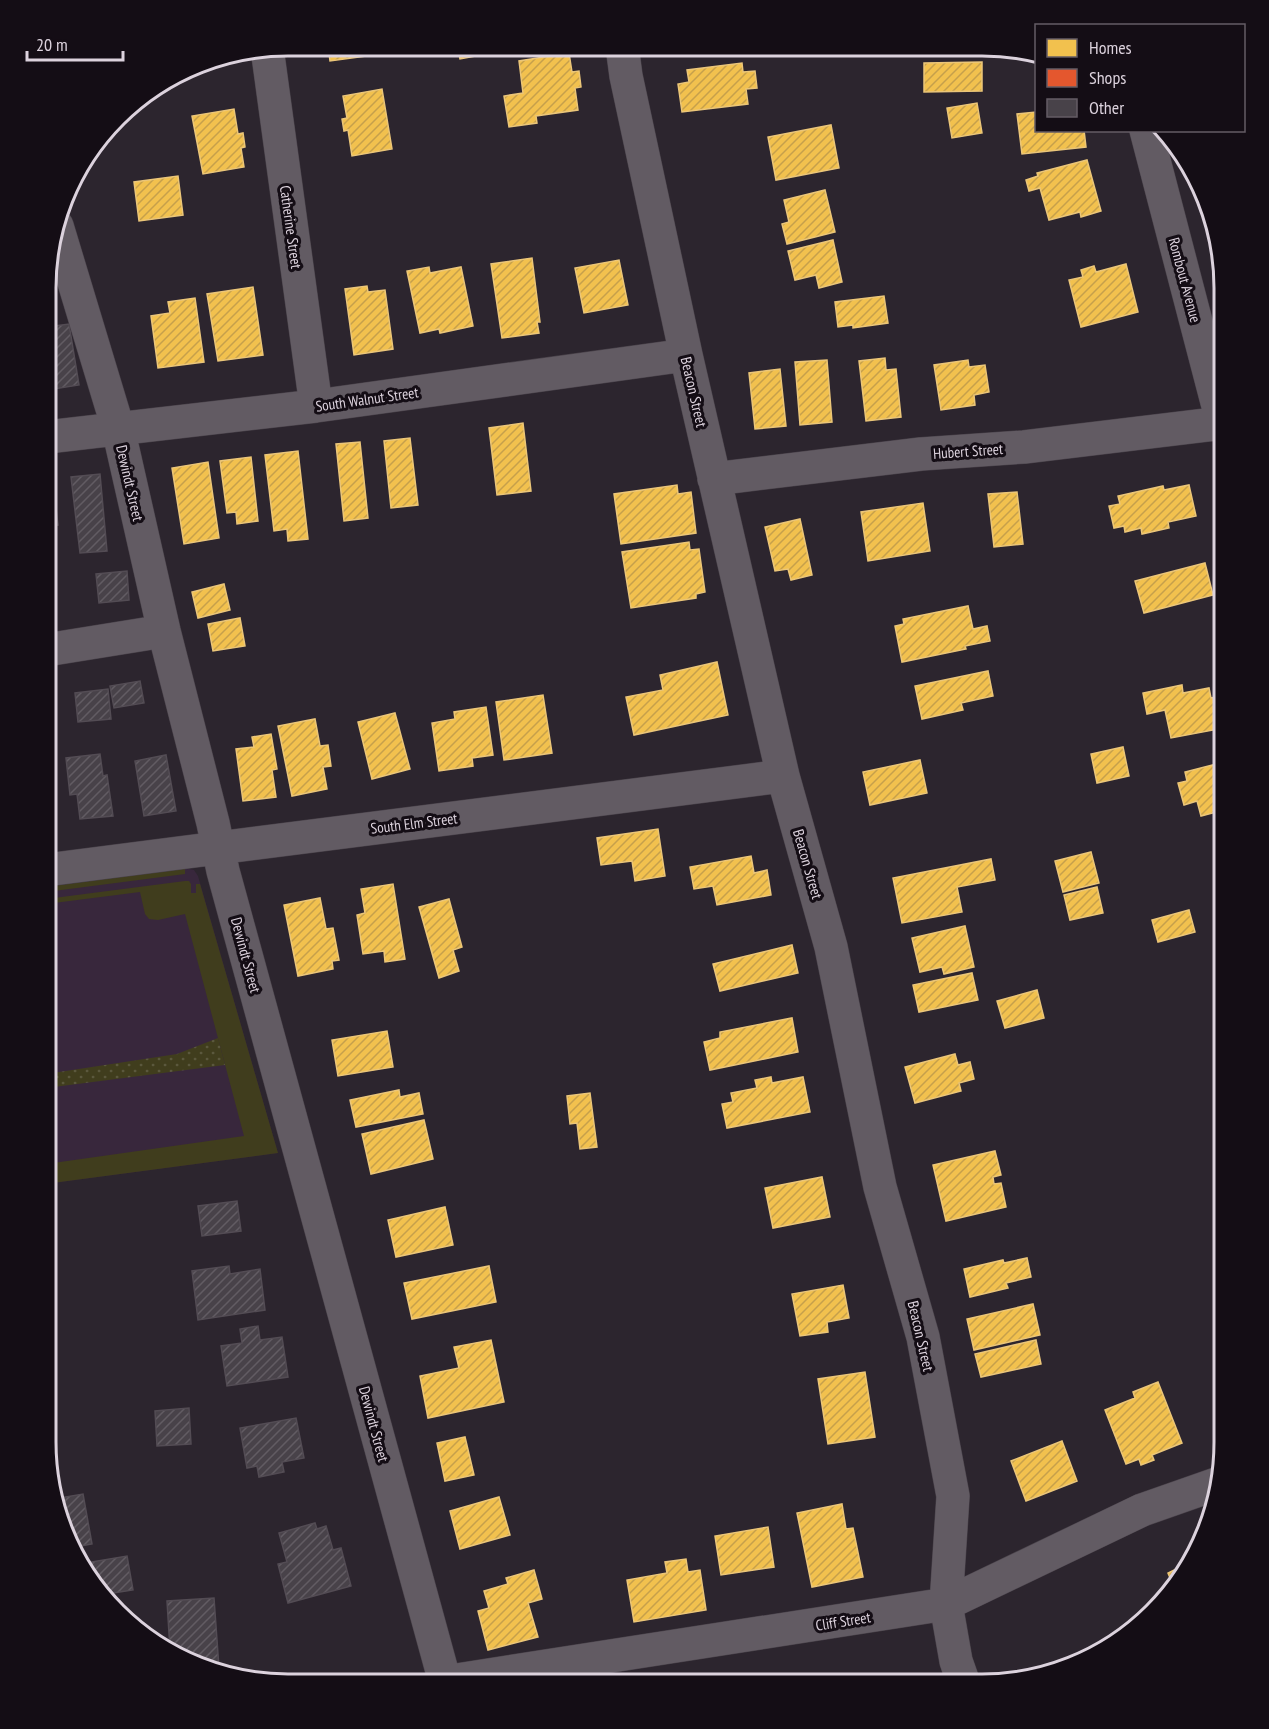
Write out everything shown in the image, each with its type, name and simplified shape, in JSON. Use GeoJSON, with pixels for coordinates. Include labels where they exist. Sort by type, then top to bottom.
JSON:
{"type":"FeatureCollection","features":[{"type":"Feature","properties":{"kind":"street","name":"Beacon Street"},"geometry":{"type":"LineString","coordinates":[[623,55],[686,355],[783,776],[831,947],[880,1186],[923,1337],[953,1496],[946,1604],[961,1674]]}},
{"type":"Feature","properties":{"kind":"street","name":"Catherine Street"},"geometry":{"type":"LineString","coordinates":[[268,56],[316,406]]}},
{"type":"Feature","properties":{"kind":"street","name":"Rombout Avenue"},"geometry":{"type":"LineString","coordinates":[[1147,132],[1214,364]]}},
{"type":"Feature","properties":{"kind":"street","name":"Dewindt Street"},"geometry":{"type":"LineString","coordinates":[[61,238],[118,428],[164,631],[223,871],[443,1674]]}},
{"type":"Feature","properties":{"kind":"street","name":"South Walnut Street"},"geometry":{"type":"LineString","coordinates":[[56,436],[316,406],[686,355]]}},
{"type":"Feature","properties":{"kind":"street","name":"Hubert Street"},"geometry":{"type":"LineString","coordinates":[[714,479],[921,454],[1024,447],[1214,427]]}},
{"type":"Feature","properties":{"kind":"street"},"geometry":{"type":"LineString","coordinates":[[56,648],[164,631]]}},
{"type":"Feature","properties":{"kind":"street","name":"South Elm Street"},"geometry":{"type":"LineString","coordinates":[[56,869],[783,776]]}},
{"type":"Feature","properties":{"kind":"street","name":"Cliff Street"},"geometry":{"type":"LineString","coordinates":[[496,1674],[946,1604],[1142,1510],[1209,1486]]}},
{"type":"Feature","properties":{"kind":"shaded area"},"geometry":{"type":"Polygon","coordinates":[[[185,868],[194,870],[198,876],[278,1153],[56,1183],[56,886],[185,868]]]}},
{"type":"Feature","properties":{"kind":"shaded area"},"geometry":{"type":"Polygon","coordinates":[[[185,868],[185,874],[56,891],[56,886],[185,868]]]}},
{"type":"Feature","properties":{"kind":"shaded area"},"geometry":{"type":"Polygon","coordinates":[[[185,881],[191,884],[191,893],[196,893],[196,884],[200,884],[278,1153],[56,1183],[56,1163],[244,1136],[185,914],[158,920],[149,919],[145,914],[140,892],[56,903],[56,898],[185,881]]]}},
{"type":"Feature","properties":{"kind":"shaded area"},"geometry":{"type":"Polygon","coordinates":[[[218,1038],[225,1065],[56,1087],[56,1072],[177,1054],[218,1038]]]}},
{"type":"Feature","properties":{"kind":"building: Homes"},"geometry":{"type":"Polygon","coordinates":[[[329,55],[373,55],[330,61],[329,55]]]}},
{"type":"Feature","properties":{"kind":"building: Homes"},"geometry":{"type":"Polygon","coordinates":[[[459,55],[482,55],[460,59],[459,55]]]}},
{"type":"Feature","properties":{"kind":"building: Homes"},"geometry":{"type":"Polygon","coordinates":[[[569,55],[572,72],[579,71],[581,87],[575,88],[578,110],[536,116],[537,123],[509,127],[504,96],[523,93],[519,61],[569,55]]]}},
{"type":"Feature","properties":{"kind":"building: Homes"},"geometry":{"type":"Polygon","coordinates":[[[982,62],[982,91],[924,92],[924,63],[982,62]]]}},
{"type":"Feature","properties":{"kind":"building: Homes"},"geometry":{"type":"Polygon","coordinates":[[[742,63],[743,72],[755,71],[757,88],[746,89],[748,104],[682,112],[678,84],[689,82],[687,70],[742,63]]]}},
{"type":"Feature","properties":{"kind":"building: Homes"},"geometry":{"type":"Polygon","coordinates":[[[382,89],[392,149],[352,156],[348,130],[344,131],[342,119],[347,118],[343,96],[382,89]]]}},
{"type":"Feature","properties":{"kind":"building: Homes"},"geometry":{"type":"Polygon","coordinates":[[[977,103],[982,133],[952,138],[947,108],[977,103]]]}},
{"type":"Feature","properties":{"kind":"building: Homes"},"geometry":{"type":"Polygon","coordinates":[[[234,109],[238,134],[243,133],[245,147],[241,148],[244,167],[203,174],[192,116],[234,109]]]}},
{"type":"Feature","properties":{"kind":"building: Homes"},"geometry":{"type":"Polygon","coordinates":[[[1035,112],[1035,132],[1084,132],[1086,147],[1022,154],[1017,114],[1035,112]]]}},
{"type":"Feature","properties":{"kind":"building: Homes"},"geometry":{"type":"Polygon","coordinates":[[[831,125],[839,168],[776,180],[768,137],[831,125]]]}},
{"type":"Feature","properties":{"kind":"building: Homes"},"geometry":{"type":"Polygon","coordinates":[[[1087,160],[1101,211],[1081,217],[1080,212],[1049,220],[1040,188],[1029,191],[1026,180],[1038,176],[1037,173],[1087,160]]]}},
{"type":"Feature","properties":{"kind":"building: Homes"},"geometry":{"type":"Polygon","coordinates":[[[178,176],[183,215],[139,221],[134,182],[178,176]]]}},
{"type":"Feature","properties":{"kind":"building: Homes"},"geometry":{"type":"Polygon","coordinates":[[[825,190],[835,232],[787,244],[782,224],[789,222],[784,200],[825,190]]]}},
{"type":"Feature","properties":{"kind":"building: Homes"},"geometry":{"type":"Polygon","coordinates":[[[833,240],[842,282],[819,288],[816,275],[795,280],[788,251],[833,240]]]}},
{"type":"Feature","properties":{"kind":"building: Homes"},"geometry":{"type":"Polygon","coordinates":[[[532,258],[540,322],[537,322],[539,333],[502,338],[491,264],[532,258]]]}},
{"type":"Feature","properties":{"kind":"building: Homes"},"geometry":{"type":"Polygon","coordinates":[[[619,260],[628,305],[584,313],[575,268],[619,260]]]}},
{"type":"Feature","properties":{"kind":"building: Homes"},"geometry":{"type":"Polygon","coordinates":[[[1126,264],[1138,312],[1081,327],[1069,280],[1083,277],[1081,270],[1094,266],[1096,272],[1126,264]]]}},
{"type":"Feature","properties":{"kind":"building: Homes"},"geometry":{"type":"Polygon","coordinates":[[[429,267],[430,273],[461,267],[473,326],[440,333],[439,329],[420,333],[407,271],[429,267]]]}},
{"type":"Feature","properties":{"kind":"building: Homes"},"geometry":{"type":"Polygon","coordinates":[[[367,286],[368,292],[385,290],[393,349],[354,355],[345,289],[367,286]]]}},
{"type":"Feature","properties":{"kind":"building: Homes"},"geometry":{"type":"Polygon","coordinates":[[[253,287],[263,355],[218,361],[207,294],[253,287]]]}},
{"type":"Feature","properties":{"kind":"building: Homes"},"geometry":{"type":"Polygon","coordinates":[[[884,296],[888,323],[853,328],[853,325],[838,327],[835,302],[884,296]]]}},
{"type":"Feature","properties":{"kind":"building: Homes"},"geometry":{"type":"Polygon","coordinates":[[[195,298],[204,362],[158,368],[151,316],[170,313],[168,302],[195,298]]]}},
{"type":"Feature","properties":{"kind":"building: Homes"},"geometry":{"type":"Polygon","coordinates":[[[885,358],[886,370],[896,369],[901,417],[866,421],[859,361],[885,358]]]}},
{"type":"Feature","properties":{"kind":"building: Homes"},"geometry":{"type":"Polygon","coordinates":[[[827,360],[832,422],[800,425],[795,362],[827,360]]]}},
{"type":"Feature","properties":{"kind":"building: Homes"},"geometry":{"type":"Polygon","coordinates":[[[968,360],[969,367],[985,365],[989,392],[974,395],[975,405],[941,410],[934,365],[968,360]]]}},
{"type":"Feature","properties":{"kind":"building: Homes"},"geometry":{"type":"Polygon","coordinates":[[[780,369],[786,426],[755,429],[749,373],[780,369]]]}},
{"type":"Feature","properties":{"kind":"building: Homes"},"geometry":{"type":"Polygon","coordinates":[[[523,423],[531,491],[497,495],[489,428],[523,423]]]}},
{"type":"Feature","properties":{"kind":"building: Homes"},"geometry":{"type":"Polygon","coordinates":[[[410,438],[418,505],[391,508],[384,441],[410,438]]]}},
{"type":"Feature","properties":{"kind":"building: Homes"},"geometry":{"type":"Polygon","coordinates":[[[360,442],[368,518],[344,521],[336,444],[360,442]]]}},
{"type":"Feature","properties":{"kind":"building: Homes"},"geometry":{"type":"Polygon","coordinates":[[[298,451],[308,539],[288,541],[287,529],[274,531],[265,455],[298,451]]]}},
{"type":"Feature","properties":{"kind":"building: Homes"},"geometry":{"type":"Polygon","coordinates":[[[251,457],[258,521],[237,524],[236,512],[227,513],[220,461],[251,457]]]}},
{"type":"Feature","properties":{"kind":"building: Homes"},"geometry":{"type":"Polygon","coordinates":[[[208,462],[219,538],[184,544],[172,468],[208,462]]]}},
{"type":"Feature","properties":{"kind":"building: Homes"},"geometry":{"type":"Polygon","coordinates":[[[677,485],[678,494],[691,492],[696,533],[621,544],[614,494],[677,485]]]}},
{"type":"Feature","properties":{"kind":"building: Homes"},"geometry":{"type":"Polygon","coordinates":[[[1189,485],[1196,516],[1168,522],[1169,528],[1142,534],[1141,528],[1125,532],[1124,526],[1114,528],[1109,506],[1120,504],[1118,496],[1163,486],[1164,490],[1189,485]]]}},
{"type":"Feature","properties":{"kind":"building: Homes"},"geometry":{"type":"Polygon","coordinates":[[[1017,492],[1023,544],[994,547],[988,494],[1017,492]]]}},
{"type":"Feature","properties":{"kind":"building: Homes"},"geometry":{"type":"Polygon","coordinates":[[[923,503],[930,551],[868,561],[861,512],[923,503]]]}},
{"type":"Feature","properties":{"kind":"building: Homes"},"geometry":{"type":"Polygon","coordinates":[[[800,519],[812,575],[791,580],[788,569],[775,571],[765,527],[800,519]]]}},
{"type":"Feature","properties":{"kind":"building: Homes"},"geometry":{"type":"Polygon","coordinates":[[[689,542],[690,550],[699,549],[705,592],[696,594],[696,598],[631,608],[622,552],[689,542]]]}},
{"type":"Feature","properties":{"kind":"building: Homes"},"geometry":{"type":"Polygon","coordinates":[[[1205,563],[1213,595],[1144,613],[1135,581],[1205,563]]]}},
{"type":"Feature","properties":{"kind":"building: Homes"},"geometry":{"type":"Polygon","coordinates":[[[224,584],[230,610],[198,618],[192,592],[224,584]]]}},
{"type":"Feature","properties":{"kind":"building: Homes"},"geometry":{"type":"Polygon","coordinates":[[[968,606],[973,629],[987,626],[990,641],[965,646],[966,649],[902,662],[895,626],[904,624],[903,619],[968,606]]]}},
{"type":"Feature","properties":{"kind":"building: Homes"},"geometry":{"type":"Polygon","coordinates":[[[240,618],[245,646],[213,651],[208,624],[240,618]]]}},
{"type":"Feature","properties":{"kind":"building: Homes"},"geometry":{"type":"Polygon","coordinates":[[[717,662],[728,715],[634,735],[626,697],[663,690],[660,675],[717,662]]]}},
{"type":"Feature","properties":{"kind":"building: Homes"},"geometry":{"type":"Polygon","coordinates":[[[988,671],[993,696],[961,703],[963,710],[922,719],[915,686],[988,671]]]}},
{"type":"Feature","properties":{"kind":"building: Homes"},"geometry":{"type":"Polygon","coordinates":[[[1182,685],[1183,693],[1209,688],[1211,698],[1214,697],[1214,730],[1171,738],[1165,710],[1147,714],[1143,693],[1182,685]]]}},
{"type":"Feature","properties":{"kind":"building: Homes"},"geometry":{"type":"Polygon","coordinates":[[[543,695],[552,753],[504,760],[496,702],[543,695]]]}},
{"type":"Feature","properties":{"kind":"building: Homes"},"geometry":{"type":"Polygon","coordinates":[[[486,707],[493,755],[472,758],[473,766],[439,771],[432,723],[455,719],[454,712],[486,707]]]}},
{"type":"Feature","properties":{"kind":"building: Homes"},"geometry":{"type":"Polygon","coordinates":[[[395,713],[410,769],[372,779],[358,722],[395,713]]]}},
{"type":"Feature","properties":{"kind":"building: Homes"},"geometry":{"type":"Polygon","coordinates":[[[315,719],[320,746],[328,745],[331,766],[323,767],[327,789],[292,796],[278,726],[315,719]]]}},
{"type":"Feature","properties":{"kind":"building: Homes"},"geometry":{"type":"Polygon","coordinates":[[[271,734],[277,769],[272,770],[276,797],[243,801],[236,749],[254,747],[252,737],[271,734]]]}},
{"type":"Feature","properties":{"kind":"building: Homes"},"geometry":{"type":"Polygon","coordinates":[[[1123,747],[1129,776],[1097,783],[1091,754],[1123,747]]]}},
{"type":"Feature","properties":{"kind":"building: Homes"},"geometry":{"type":"Polygon","coordinates":[[[920,760],[927,793],[870,805],[863,772],[920,760]]]}},
{"type":"Feature","properties":{"kind":"building: Homes"},"geometry":{"type":"Polygon","coordinates":[[[1214,765],[1214,813],[1201,816],[1197,801],[1184,805],[1178,783],[1187,781],[1185,772],[1214,765]]]}},
{"type":"Feature","properties":{"kind":"building: Homes"},"geometry":{"type":"Polygon","coordinates":[[[658,829],[665,876],[635,881],[632,861],[601,865],[597,838],[658,829]]]}},
{"type":"Feature","properties":{"kind":"building: Homes"},"geometry":{"type":"Polygon","coordinates":[[[1091,852],[1099,883],[1063,892],[1055,861],[1091,852]]]}},
{"type":"Feature","properties":{"kind":"building: Homes"},"geometry":{"type":"Polygon","coordinates":[[[751,856],[754,873],[767,870],[771,895],[717,905],[713,886],[694,889],[690,867],[751,856]]]}},
{"type":"Feature","properties":{"kind":"building: Homes"},"geometry":{"type":"Polygon","coordinates":[[[991,859],[995,880],[957,887],[962,912],[902,923],[893,878],[991,859]]]}},
{"type":"Feature","properties":{"kind":"building: Homes"},"geometry":{"type":"Polygon","coordinates":[[[393,884],[405,959],[385,962],[384,951],[363,954],[357,915],[365,913],[361,889],[393,884]]]}},
{"type":"Feature","properties":{"kind":"building: Homes"},"geometry":{"type":"Polygon","coordinates":[[[1097,887],[1103,913],[1070,920],[1064,895],[1097,887]]]}},
{"type":"Feature","properties":{"kind":"building: Homes"},"geometry":{"type":"Polygon","coordinates":[[[320,898],[326,929],[333,928],[339,960],[332,961],[333,969],[298,976],[284,905],[320,898]]]}},
{"type":"Feature","properties":{"kind":"building: Homes"},"geometry":{"type":"Polygon","coordinates":[[[449,899],[462,947],[453,950],[459,971],[439,978],[419,907],[449,899]]]}},
{"type":"Feature","properties":{"kind":"building: Homes"},"geometry":{"type":"Polygon","coordinates":[[[1189,910],[1195,932],[1158,942],[1152,920],[1189,910]]]}},
{"type":"Feature","properties":{"kind":"building: Homes"},"geometry":{"type":"Polygon","coordinates":[[[965,926],[974,967],[944,974],[942,967],[920,972],[912,938],[965,926]]]}},
{"type":"Feature","properties":{"kind":"building: Homes"},"geometry":{"type":"Polygon","coordinates":[[[792,945],[798,973],[720,991],[713,964],[792,945]]]}},
{"type":"Feature","properties":{"kind":"building: Homes"},"geometry":{"type":"Polygon","coordinates":[[[972,973],[978,1000],[919,1012],[913,985],[972,973]]]}},
{"type":"Feature","properties":{"kind":"building: Homes"},"geometry":{"type":"Polygon","coordinates":[[[1037,990],[1044,1018],[1005,1028],[997,1001],[1037,990]]]}},
{"type":"Feature","properties":{"kind":"building: Homes"},"geometry":{"type":"Polygon","coordinates":[[[792,1018],[798,1052],[710,1070],[704,1042],[720,1038],[720,1032],[792,1018]]]}},
{"type":"Feature","properties":{"kind":"building: Homes"},"geometry":{"type":"Polygon","coordinates":[[[387,1031],[393,1067],[338,1076],[332,1040],[387,1031]]]}},
{"type":"Feature","properties":{"kind":"building: Homes"},"geometry":{"type":"Polygon","coordinates":[[[955,1054],[958,1065],[970,1062],[974,1079],[959,1083],[961,1091],[915,1103],[905,1067],[955,1054]]]}},
{"type":"Feature","properties":{"kind":"building: Homes"},"geometry":{"type":"Polygon","coordinates":[[[771,1077],[772,1083],[803,1077],[810,1112],[727,1128],[722,1104],[733,1102],[731,1093],[757,1088],[755,1080],[771,1077]]]}},
{"type":"Feature","properties":{"kind":"building: Homes"},"geometry":{"type":"Polygon","coordinates":[[[399,1090],[400,1097],[419,1093],[423,1114],[356,1127],[350,1100],[399,1090]]]}},
{"type":"Feature","properties":{"kind":"building: Homes"},"geometry":{"type":"Polygon","coordinates":[[[590,1093],[597,1147],[580,1149],[577,1123],[570,1124],[567,1096],[590,1093]]]}},
{"type":"Feature","properties":{"kind":"building: Homes"},"geometry":{"type":"Polygon","coordinates":[[[424,1120],[433,1159],[371,1174],[362,1134],[424,1120]]]}},
{"type":"Feature","properties":{"kind":"building: Homes"},"geometry":{"type":"Polygon","coordinates":[[[995,1151],[1001,1175],[993,1177],[994,1184],[1001,1183],[1006,1207],[946,1221],[933,1165],[995,1151]]]}},
{"type":"Feature","properties":{"kind":"building: Homes"},"geometry":{"type":"Polygon","coordinates":[[[822,1177],[830,1217],[773,1228],[765,1188],[822,1177]]]}},
{"type":"Feature","properties":{"kind":"building: Homes"},"geometry":{"type":"Polygon","coordinates":[[[445,1207],[453,1245],[396,1257],[388,1220],[445,1207]]]}},
{"type":"Feature","properties":{"kind":"building: Homes"},"geometry":{"type":"Polygon","coordinates":[[[1027,1258],[1031,1277],[1006,1283],[1008,1288],[970,1297],[964,1269],[1003,1260],[1004,1263],[1027,1258]]]}},
{"type":"Feature","properties":{"kind":"building: Homes"},"geometry":{"type":"Polygon","coordinates":[[[489,1266],[496,1302],[412,1319],[404,1283],[489,1266]]]}},
{"type":"Feature","properties":{"kind":"building: Homes"},"geometry":{"type":"Polygon","coordinates":[[[843,1285],[849,1318],[827,1322],[828,1332],[800,1336],[792,1294],[843,1285]]]}},
{"type":"Feature","properties":{"kind":"building: Homes"},"geometry":{"type":"Polygon","coordinates":[[[1033,1304],[1040,1335],[974,1350],[967,1319],[1033,1304]]]}},
{"type":"Feature","properties":{"kind":"building: Homes"},"geometry":{"type":"Polygon","coordinates":[[[491,1340],[504,1402],[428,1418],[420,1376],[459,1368],[454,1347],[491,1340]]]}},
{"type":"Feature","properties":{"kind":"building: Homes"},"geometry":{"type":"Polygon","coordinates":[[[1036,1340],[1041,1364],[981,1377],[975,1354],[1036,1340]]]}},
{"type":"Feature","properties":{"kind":"building: Homes"},"geometry":{"type":"Polygon","coordinates":[[[865,1372],[875,1437],[828,1444],[818,1379],[865,1372]]]}},
{"type":"Feature","properties":{"kind":"building: Homes"},"geometry":{"type":"Polygon","coordinates":[[[1158,1382],[1182,1443],[1152,1455],[1154,1460],[1141,1465],[1139,1459],[1126,1464],[1105,1410],[1135,1398],[1133,1392],[1158,1382]]]}},
{"type":"Feature","properties":{"kind":"building: Homes"},"geometry":{"type":"Polygon","coordinates":[[[465,1437],[474,1475],[445,1481],[437,1443],[465,1437]]]}},
{"type":"Feature","properties":{"kind":"building: Homes"},"geometry":{"type":"Polygon","coordinates":[[[1062,1441],[1077,1481],[1026,1501],[1011,1461],[1062,1441]]]}},
{"type":"Feature","properties":{"kind":"building: Homes"},"geometry":{"type":"Polygon","coordinates":[[[499,1497],[510,1535],[460,1549],[450,1511],[499,1497]]]}},
{"type":"Feature","properties":{"kind":"building: Homes"},"geometry":{"type":"Polygon","coordinates":[[[842,1504],[846,1529],[853,1528],[863,1577],[812,1587],[797,1513],[842,1504]]]}},
{"type":"Feature","properties":{"kind":"building: Homes"},"geometry":{"type":"Polygon","coordinates":[[[768,1527],[774,1567],[721,1575],[715,1536],[768,1527]]]}},
{"type":"Feature","properties":{"kind":"building: Homes"},"geometry":{"type":"Polygon","coordinates":[[[686,1559],[688,1572],[700,1570],[706,1610],[634,1622],[627,1580],[667,1573],[665,1562],[686,1559]]]}},
{"type":"Feature","properties":{"kind":"building: Homes"},"geometry":{"type":"Polygon","coordinates":[[[534,1570],[542,1599],[528,1603],[538,1637],[488,1650],[478,1611],[489,1608],[484,1591],[508,1584],[506,1578],[534,1570]]]}},
{"type":"Feature","properties":{"kind":"building: Other"},"geometry":{"type":"Polygon","coordinates":[[[69,324],[79,385],[56,389],[56,326],[69,324]]]}},
{"type":"Feature","properties":{"kind":"building: Other"},"geometry":{"type":"Polygon","coordinates":[[[100,474],[107,551],[80,553],[71,477],[100,474]]]}},
{"type":"Feature","properties":{"kind":"building: Other"},"geometry":{"type":"Polygon","coordinates":[[[127,571],[129,600],[99,603],[96,574],[127,571]]]}},
{"type":"Feature","properties":{"kind":"building: Other"},"geometry":{"type":"Polygon","coordinates":[[[140,681],[144,703],[114,708],[110,686],[140,681]]]}},
{"type":"Feature","properties":{"kind":"building: Other"},"geometry":{"type":"Polygon","coordinates":[[[108,689],[111,719],[78,722],[75,693],[108,689]]]}},
{"type":"Feature","properties":{"kind":"building: Other"},"geometry":{"type":"Polygon","coordinates":[[[100,754],[103,776],[107,775],[113,816],[80,819],[77,794],[70,795],[66,758],[100,754]]]}},
{"type":"Feature","properties":{"kind":"building: Other"},"geometry":{"type":"Polygon","coordinates":[[[166,755],[176,811],[144,816],[135,761],[166,755]]]}},
{"type":"Feature","properties":{"kind":"building: Other"},"geometry":{"type":"Polygon","coordinates":[[[237,1201],[241,1231],[202,1236],[198,1206],[237,1201]]]}},
{"type":"Feature","properties":{"kind":"building: Other"},"geometry":{"type":"Polygon","coordinates":[[[229,1266],[230,1274],[260,1269],[265,1310],[198,1320],[192,1271],[229,1266]]]}},
{"type":"Feature","properties":{"kind":"building: Other"},"geometry":{"type":"Polygon","coordinates":[[[258,1326],[260,1340],[282,1337],[288,1377],[227,1386],[221,1346],[242,1343],[240,1329],[258,1326]]]}},
{"type":"Feature","properties":{"kind":"building: Other"},"geometry":{"type":"Polygon","coordinates":[[[189,1408],[191,1444],[157,1446],[155,1411],[189,1408]]]}},
{"type":"Feature","properties":{"kind":"building: Other"},"geometry":{"type":"Polygon","coordinates":[[[296,1418],[304,1458],[282,1462],[284,1472],[259,1477],[257,1466],[247,1468],[240,1428],[296,1418]]]}},
{"type":"Feature","properties":{"kind":"building: Other"},"geometry":{"type":"Polygon","coordinates":[[[83,1494],[92,1544],[80,1546],[62,1497],[83,1494]]]}},
{"type":"Feature","properties":{"kind":"building: Other"},"geometry":{"type":"Polygon","coordinates":[[[315,1523],[317,1529],[326,1526],[333,1550],[341,1548],[351,1586],[288,1603],[278,1564],[287,1562],[279,1533],[315,1523]]]}},
{"type":"Feature","properties":{"kind":"building: Other"},"geometry":{"type":"Polygon","coordinates":[[[127,1556],[133,1590],[112,1593],[91,1562],[127,1556]]]}},
{"type":"Feature","properties":{"kind":"building: Other"},"geometry":{"type":"Polygon","coordinates":[[[214,1598],[219,1663],[198,1656],[169,1641],[167,1601],[214,1598]]]}}]}
